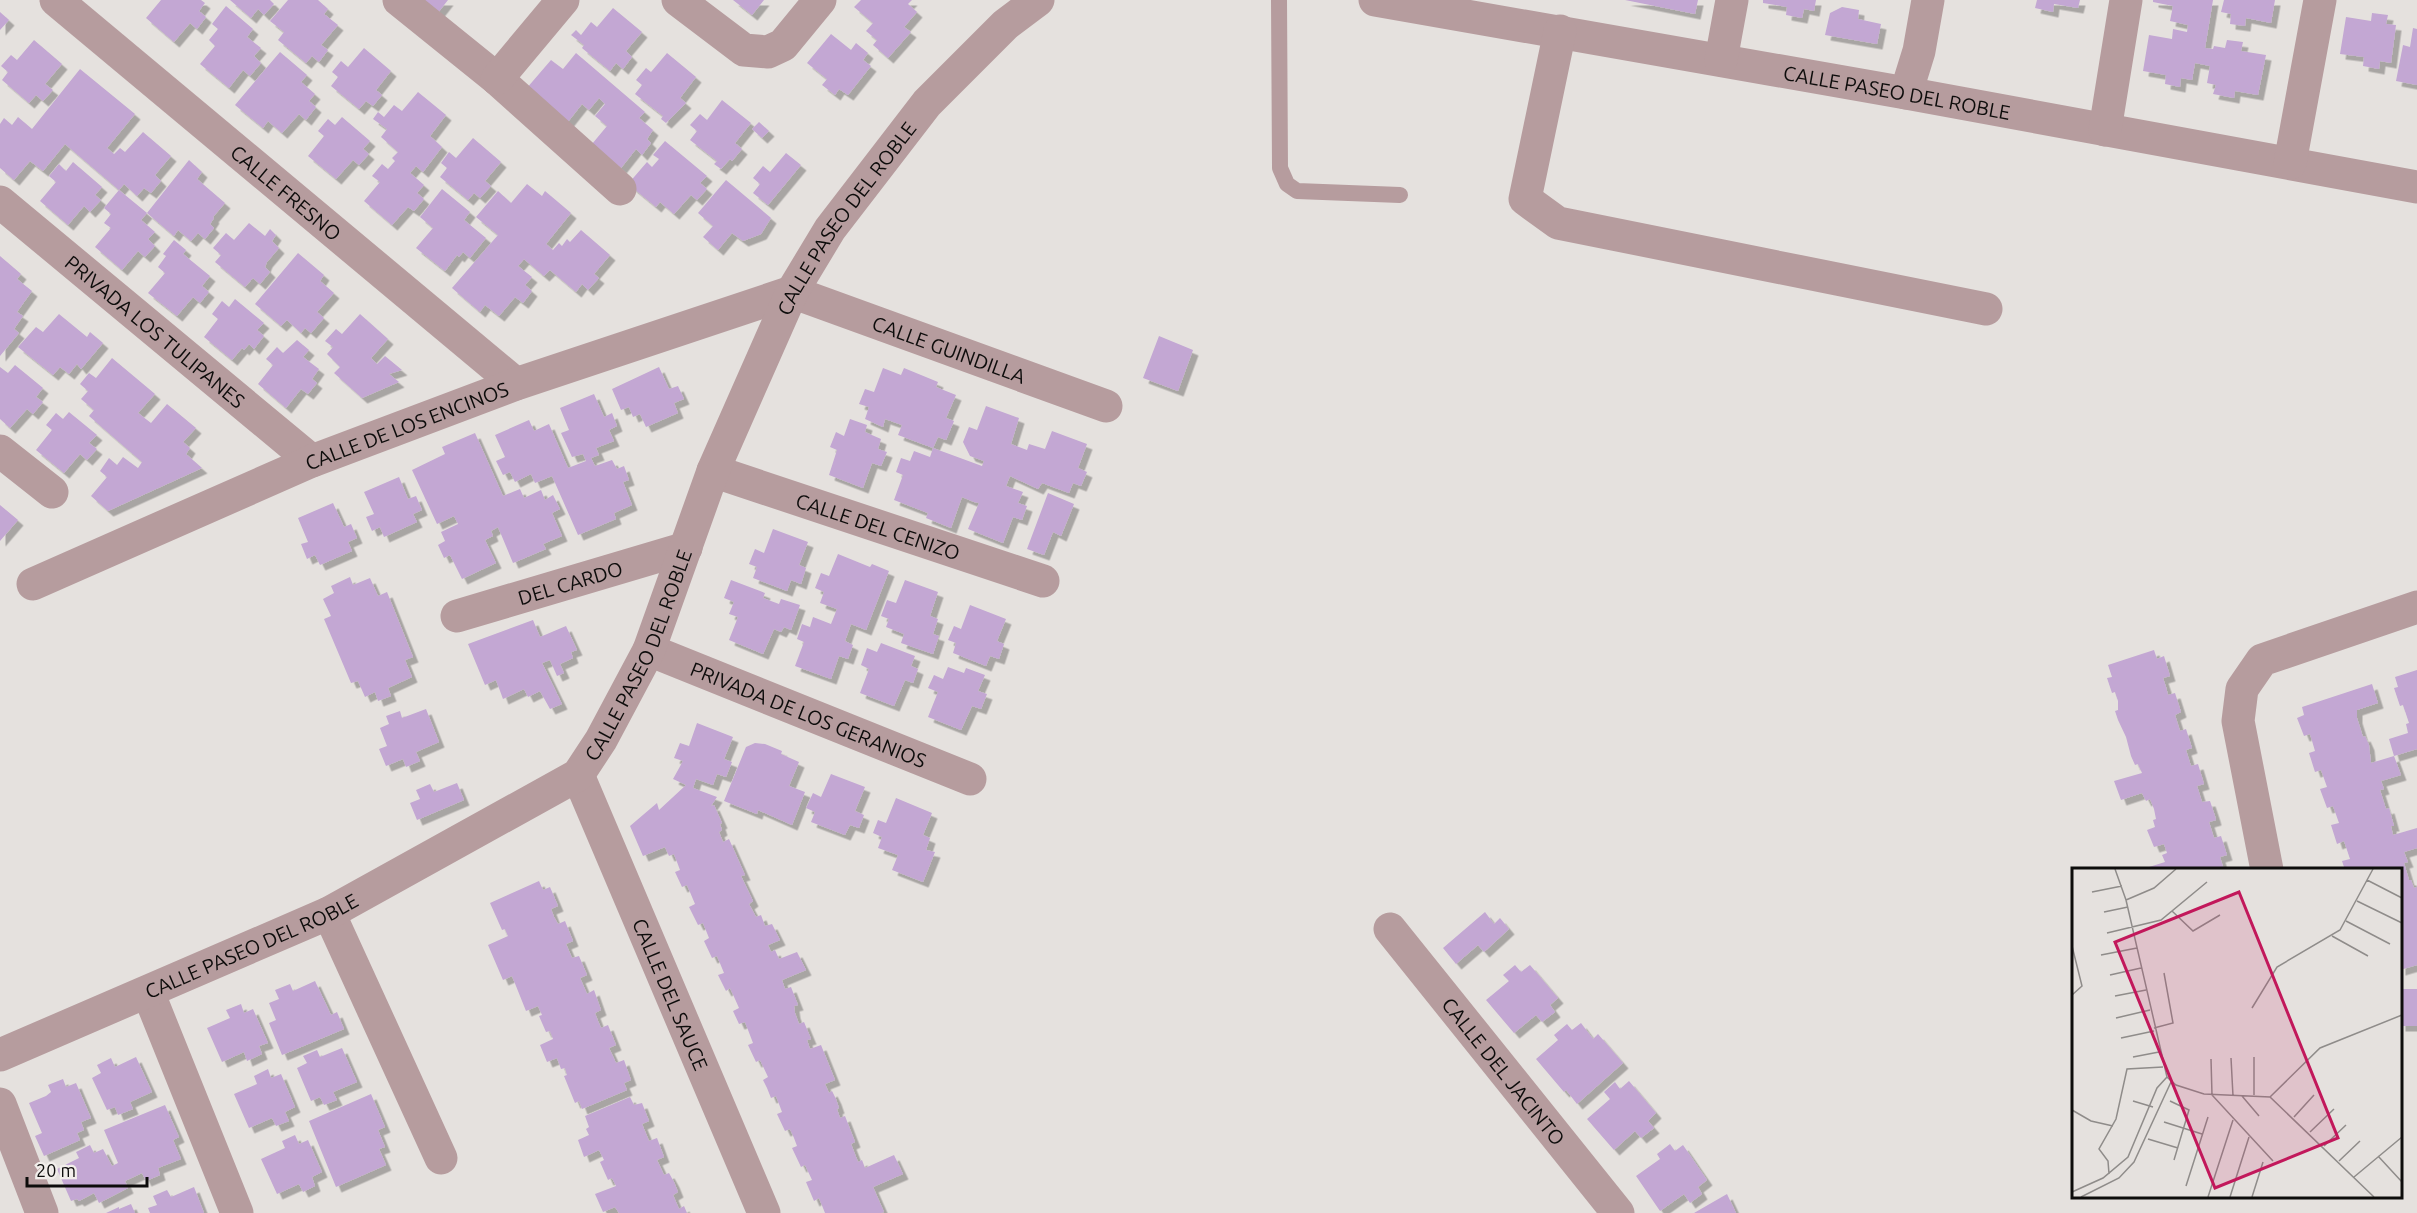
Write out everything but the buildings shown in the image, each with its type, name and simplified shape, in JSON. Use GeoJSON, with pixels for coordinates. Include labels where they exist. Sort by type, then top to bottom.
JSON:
{"type":"FeatureCollection","features":[{"type":"Feature","properties":{"kind":"street","name":"CALLE FRESNO"},"geometry":{"type":"LineString","coordinates":[[56,0],[516,384]]}},
{"type":"Feature","properties":{"kind":"street"},"geometry":{"type":"LineString","coordinates":[[399,0],[497,79],[620,189]]}},
{"type":"Feature","properties":{"kind":"street"},"geometry":{"type":"LineString","coordinates":[[497,79],[563,0]]}},
{"type":"Feature","properties":{"kind":"street"},"geometry":{"type":"LineString","coordinates":[[678,0],[744,50],[768,52],[783,45],[820,0]]}},
{"type":"Feature","properties":{"kind":"street","name":"CALLE PASEO DEL ROBLE"},"geometry":{"type":"LineString","coordinates":[[0,1055],[329,913],[578,775],[601,740],[649,650],[713,471],[792,292],[830,229],[927,103],[1005,25],[1038,0]]}},
{"type":"Feature","properties":{"kind":"street","name":"CALLE PASEO DEL ROBLE"},"geometry":{"type":"LineString","coordinates":[[1375,0],[1544,19],[1721,60],[2417,187]]}},
{"type":"Feature","properties":{"kind":"street"},"geometry":{"type":"LineString","coordinates":[[1721,60],[1732,0]]}},
{"type":"Feature","properties":{"kind":"street"},"geometry":{"type":"LineString","coordinates":[[1905,93],[1919,51],[1928,0]]}},
{"type":"Feature","properties":{"kind":"street"},"geometry":{"type":"LineString","coordinates":[[2105,130],[2126,0]]}},
{"type":"Feature","properties":{"kind":"street"},"geometry":{"type":"LineString","coordinates":[[2290,163],[2320,0]]}},
{"type":"Feature","properties":{"kind":"street"},"geometry":{"type":"LineString","coordinates":[[1544,19],[1525,199],[1558,223],[1986,309]]}},
{"type":"Feature","properties":{"kind":"street","name":"PRIVADA LOS TULIPANES"},"geometry":{"type":"LineString","coordinates":[[0,202],[312,460]]}},
{"type":"Feature","properties":{"kind":"street","name":"CALLE DE LOS ENCINOS"},"geometry":{"type":"LineString","coordinates":[[33,584],[312,460],[516,384],[792,292]]}},
{"type":"Feature","properties":{"kind":"street","name":"CALLE GUINDILLA"},"geometry":{"type":"LineString","coordinates":[[792,292],[1106,406]]}},
{"type":"Feature","properties":{"kind":"street"},"geometry":{"type":"LineString","coordinates":[[0,451],[52,492]]}},
{"type":"Feature","properties":{"kind":"street","name":"CALLE DEL CENIZO"},"geometry":{"type":"LineString","coordinates":[[713,471],[1043,581]]}},
{"type":"Feature","properties":{"kind":"street","name":"DEL CARDO"},"geometry":{"type":"LineString","coordinates":[[457,616],[686,548]]}},
{"type":"Feature","properties":{"kind":"street"},"geometry":{"type":"LineString","coordinates":[[2267,868],[2238,721],[2242,689],[2262,660],[2417,607]]}},
{"type":"Feature","properties":{"kind":"street","name":"PRIVADA DE LOS GERANIOS"},"geometry":{"type":"LineString","coordinates":[[649,650],[970,779]]}},
{"type":"Feature","properties":{"kind":"street","name":"CALLE DEL SAUCE"},"geometry":{"type":"LineString","coordinates":[[578,775],[764,1213]]}},
{"type":"Feature","properties":{"kind":"street"},"geometry":{"type":"LineString","coordinates":[[329,913],[441,1158]]}},
{"type":"Feature","properties":{"kind":"street","name":"CALLE DEL JACINTO"},"geometry":{"type":"LineString","coordinates":[[1390,929],[1618,1213]]}},
{"type":"Feature","properties":{"kind":"street"},"geometry":{"type":"LineString","coordinates":[[148,992],[237,1213]]}},
{"type":"Feature","properties":{"kind":"street"},"geometry":{"type":"LineString","coordinates":[[0,1104],[42,1213]]}},
{"type":"Feature","properties":{"kind":"lane"},"geometry":{"type":"LineString","coordinates":[[1279,0],[1280,168],[1287,184],[1297,190],[1400,195]]}}]}
